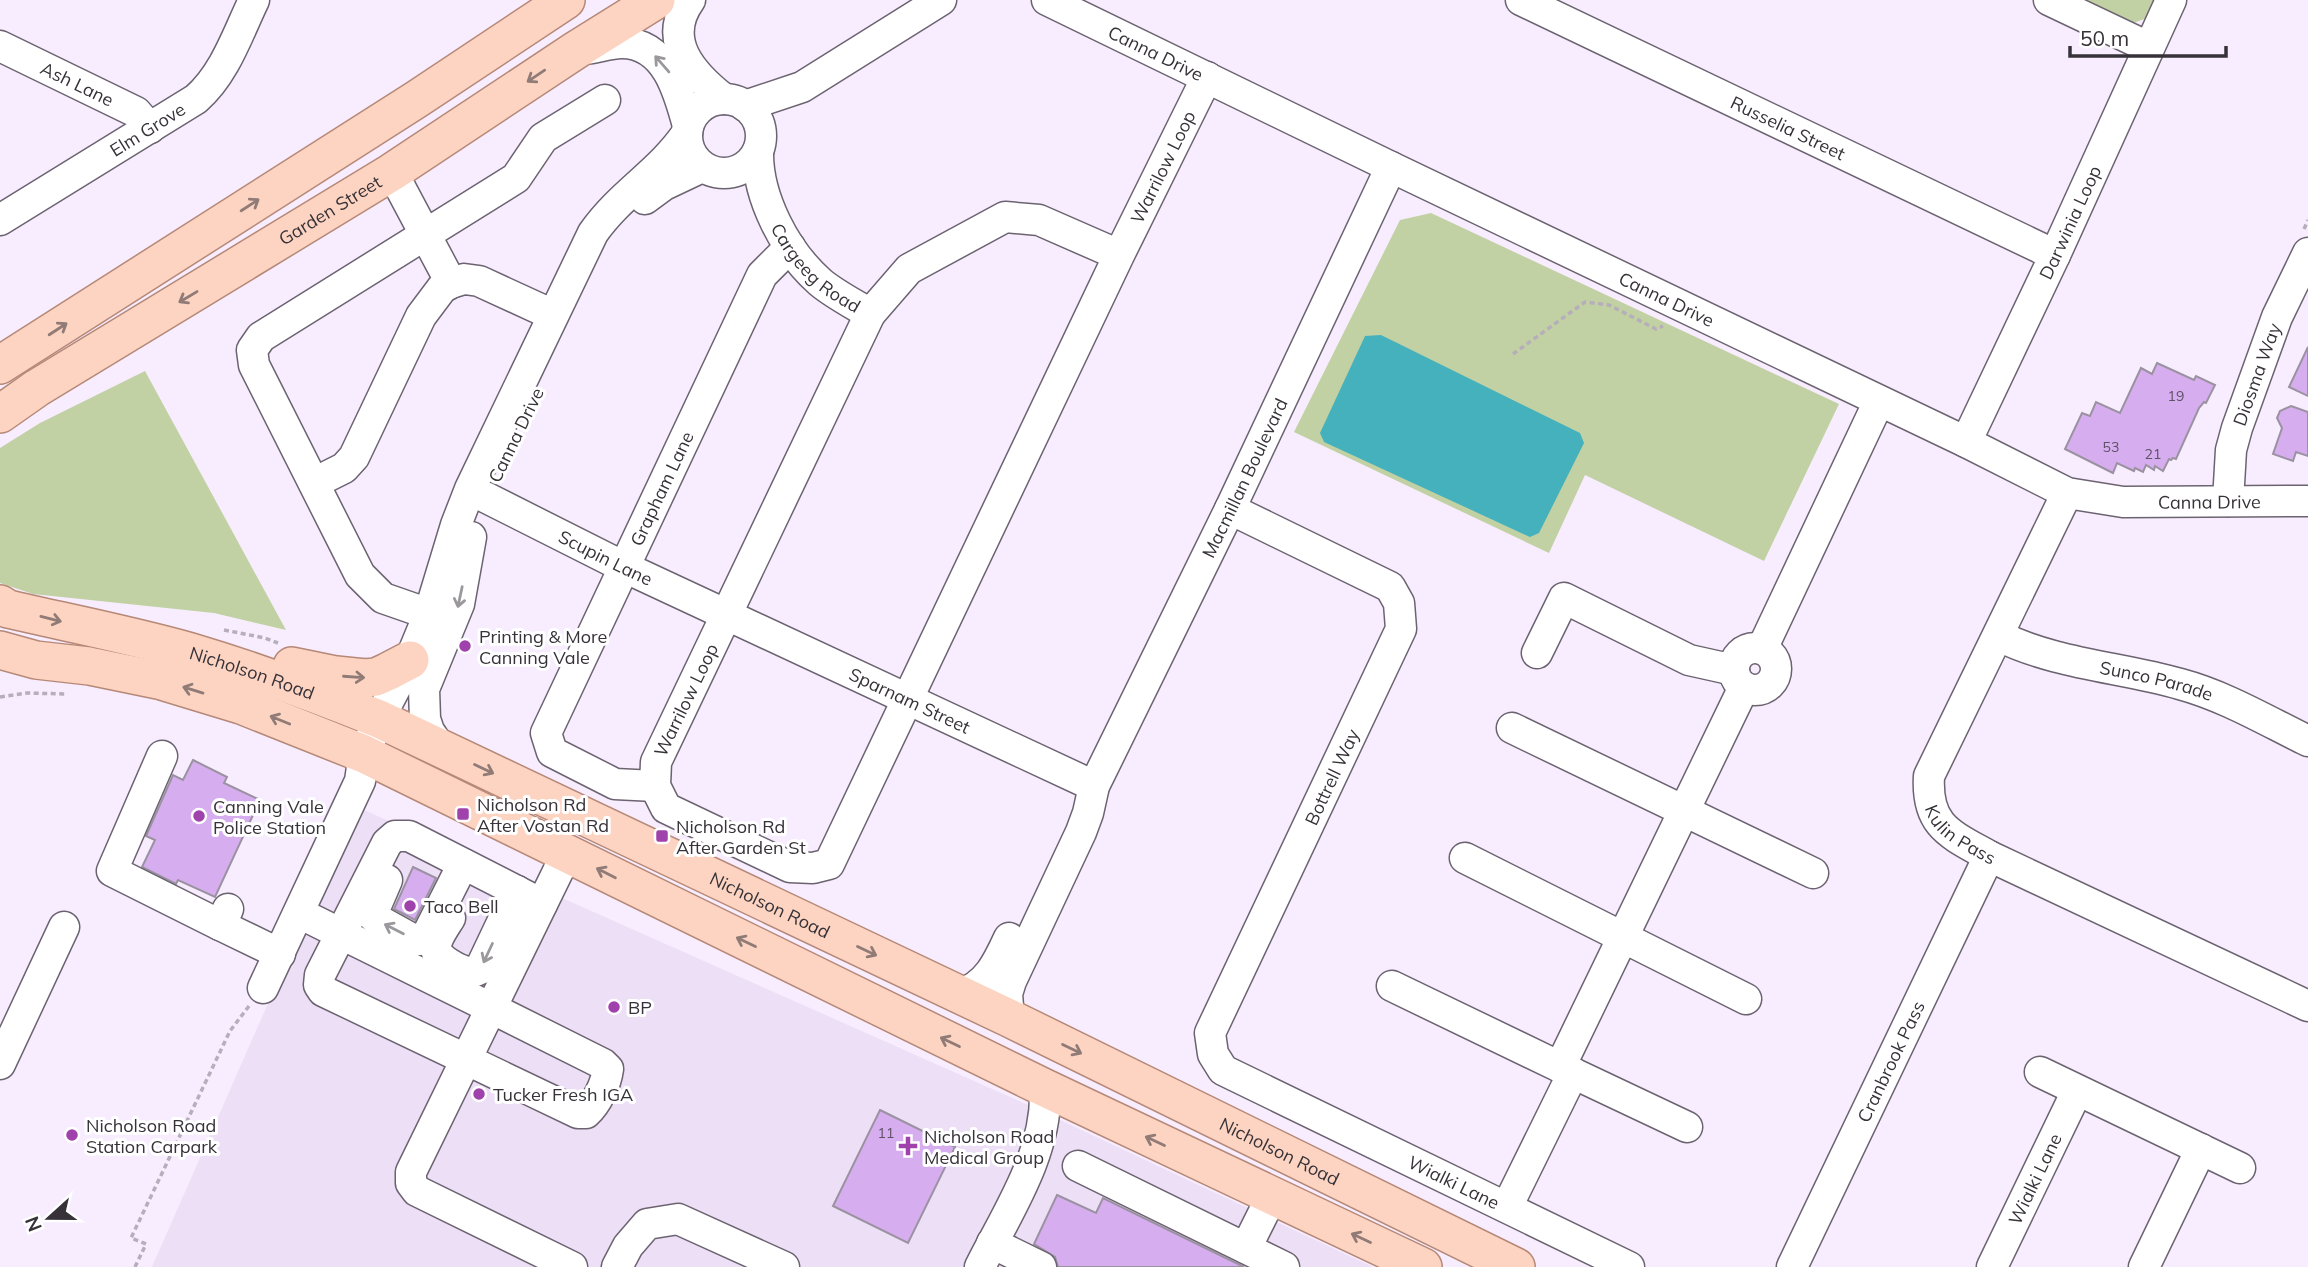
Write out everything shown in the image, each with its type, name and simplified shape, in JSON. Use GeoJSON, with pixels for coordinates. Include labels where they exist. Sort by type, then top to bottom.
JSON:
{"type":"FeatureCollection","features":[{"type":"Feature","properties":{"kind":"main road","name":"Garden Street"},"geometry":{"type":"LineString","coordinates":[[0,414],[37,388],[392,172],[656,0]]}},
{"type":"Feature","properties":{"kind":"main road"},"geometry":{"type":"LineString","coordinates":[[0,365],[448,79],[559,3]]}},
{"type":"Feature","properties":{"kind":"main road"},"geometry":{"type":"LineString","coordinates":[[172,255],[178,262],[187,264],[204,261],[291,209],[352,194]]}},
{"type":"Feature","properties":{"kind":"main road","name":"Nicholson Road"},"geometry":{"type":"LineString","coordinates":[[0,604],[144,658],[241,705],[363,754],[1080,1105],[1423,1267]]}},
{"type":"Feature","properties":{"kind":"main road"},"geometry":{"type":"LineString","coordinates":[[0,678],[144,658],[186,637],[300,669],[365,678],[376,677],[410,660]]}},
{"type":"Feature","properties":{"kind":"main road","name":"Nicholson Road"},"geometry":{"type":"LineString","coordinates":[[0,650],[36,660],[144,658],[229,664],[296,685],[379,719],[1009,1018],[1456,1254],[1516,1267]]}},
{"type":"Feature","properties":{"kind":"street","name":"Elm Grove"},"geometry":{"type":"LineString","coordinates":[[0,220],[150,128],[207,89],[254,0]]}},
{"type":"Feature","properties":{"kind":"street"},"geometry":{"type":"LineString","coordinates":[[690,0],[680,20],[680,46],[695,73],[706,85],[754,115],[759,126],[759,145]]}},
{"type":"Feature","properties":{"kind":"street"},"geometry":{"type":"LineString","coordinates":[[576,50],[625,43],[640,46],[650,52],[669,71],[676,85],[687,130],[688,146],[693,158],[712,170],[732,173],[743,169],[772,121],[802,87],[941,0]]}},
{"type":"Feature","properties":{"kind":"street","name":"Canna Drive"},"geometry":{"type":"LineString","coordinates":[[1047,0],[1078,7],[1207,77],[2067,493],[2123,502],[2308,502]]}},
{"type":"Feature","properties":{"kind":"street","name":"Russelia Street"},"geometry":{"type":"LineString","coordinates":[[1521,0],[2054,255]]}},
{"type":"Feature","properties":{"kind":"street"},"geometry":{"type":"LineString","coordinates":[[2049,0],[2148,47]]}},
{"type":"Feature","properties":{"kind":"street","name":"Darwinia Loop"},"geometry":{"type":"LineString","coordinates":[[1966,442],[2171,0]]}},
{"type":"Feature","properties":{"kind":"street","name":"Ash Lane"},"geometry":{"type":"LineString","coordinates":[[0,46],[136,112],[150,128]]}},
{"type":"Feature","properties":{"kind":"street","name":"Warrilow Loop"},"geometry":{"type":"LineString","coordinates":[[1119,255],[1039,220],[1005,217],[909,269],[870,314],[656,762],[655,786],[666,808],[790,867],[813,868],[829,864],[1119,255],[1207,77]]}},
{"type":"Feature","properties":{"kind":"street"},"geometry":{"type":"LineString","coordinates":[[687,130],[693,115],[713,100],[734,102],[802,87]]}},
{"type":"Feature","properties":{"kind":"street"},"geometry":{"type":"LineString","coordinates":[[429,614],[383,598],[360,575],[254,365],[252,350],[261,337],[516,178],[543,138],[605,100]]}},
{"type":"Feature","properties":{"kind":"street","name":"Canna Drive"},"geometry":{"type":"LineString","coordinates":[[263,988],[360,781],[363,754],[410,660],[429,614],[456,524],[470,489],[593,233],[607,213],[673,154],[687,130]]}},
{"type":"Feature","properties":{"kind":"street","name":"Cargeeg Road"},"geometry":{"type":"LineString","coordinates":[[759,145],[759,174],[771,214],[790,247],[820,282],[870,314]]}},
{"type":"Feature","properties":{"kind":"street","name":"Macmillan Boulevard"},"geometry":{"type":"LineString","coordinates":[[960,995],[981,984],[995,968],[1064,823],[1094,786],[1230,509],[1391,167]]}},
{"type":"Feature","properties":{"kind":"street","name":"Canna Drive"},"geometry":{"type":"LineString","coordinates":[[441,749],[425,719],[424,688],[459,604],[472,533],[485,497],[611,237],[621,222],[664,185],[712,170]]}},
{"type":"Feature","properties":{"kind":"street","name":"Cargeeg Road"},"geometry":{"type":"LineString","coordinates":[[712,170],[738,185],[771,214]]}},
{"type":"Feature","properties":{"kind":"street"},"geometry":{"type":"LineString","coordinates":[[392,172],[427,233],[451,283]]}},
{"type":"Feature","properties":{"kind":"street","name":"Grapham Lane"},"geometry":{"type":"LineString","coordinates":[[655,786],[615,784],[552,752],[546,733],[762,275],[790,247]]}},
{"type":"Feature","properties":{"kind":"street","name":"Diosma Way"},"geometry":{"type":"LineString","coordinates":[[2228,501],[2231,450],[2237,428],[2277,317],[2308,253]]}},
{"type":"Feature","properties":{"kind":"street"},"geometry":{"type":"LineString","coordinates":[[314,484],[349,464],[421,316],[442,288],[464,279],[479,281],[554,315]]}},
{"type":"Feature","properties":{"kind":"street"},"geometry":{"type":"LineString","coordinates":[[1507,1207],[1622,937],[1685,811],[1739,678],[1737,658],[1745,650],[1762,649],[1878,401]]}},
{"type":"Feature","properties":{"kind":"street","name":"Kulin Pass"},"geometry":{"type":"LineString","coordinates":[[2067,493],[1929,776],[1930,808],[1941,826],[1989,856],[2308,1006]]}},
{"type":"Feature","properties":{"kind":"street","name":"Scupin Lane"},"geometry":{"type":"LineString","coordinates":[[485,497],[727,615]]}},
{"type":"Feature","properties":{"kind":"street","name":"Bottrell Way"},"geometry":{"type":"LineString","coordinates":[[1230,509],[1390,587],[1399,603],[1401,629],[1210,1033],[1213,1054],[1223,1070],[1279,1097]]}},
{"type":"Feature","properties":{"kind":"street"},"geometry":{"type":"LineString","coordinates":[[1537,653],[1564,598],[1689,660],[1739,678]]}},
{"type":"Feature","properties":{"kind":"street","name":"Sparnam Street"},"geometry":{"type":"LineString","coordinates":[[727,615],[1094,786]]}},
{"type":"Feature","properties":{"kind":"street","name":"Sunco Parade"},"geometry":{"type":"LineString","coordinates":[[1999,636],[2034,650],[2202,690],[2308,741]]}},
{"type":"Feature","properties":{"kind":"street"},"geometry":{"type":"LineString","coordinates":[[1512,728],[1813,873]]}},
{"type":"Feature","properties":{"kind":"street"},"geometry":{"type":"LineString","coordinates":[[162,756],[112,871],[225,916],[279,954]]}},
{"type":"Feature","properties":{"kind":"street","name":"Macmillan Boulevard"},"geometry":{"type":"LineString","coordinates":[[1009,1018],[1007,994],[1011,981],[1081,832],[1094,786]]}},
{"type":"Feature","properties":{"kind":"street"},"geometry":{"type":"LineString","coordinates":[[299,913],[341,934],[603,1063],[608,1069],[607,1077],[593,1106],[586,1113],[578,1113],[323,990],[319,985],[320,975],[341,934],[387,844],[395,836],[409,836],[530,898]]}},
{"type":"Feature","properties":{"kind":"street"},"geometry":{"type":"LineString","coordinates":[[409,836],[372,915],[415,940],[426,937],[464,864]]}},
{"type":"Feature","properties":{"kind":"street"},"geometry":{"type":"LineString","coordinates":[[464,864],[436,945],[436,952],[442,959],[467,972],[480,969],[530,898],[567,853]]}},
{"type":"Feature","properties":{"kind":"street","name":"Cranbrook Pass"},"geometry":{"type":"LineString","coordinates":[[1792,1267],[1989,856]]}},
{"type":"Feature","properties":{"kind":"street"},"geometry":{"type":"LineString","coordinates":[[1465,858],[1746,999]]}},
{"type":"Feature","properties":{"kind":"street"},"geometry":{"type":"LineString","coordinates":[[431,895],[464,864]]}},
{"type":"Feature","properties":{"kind":"street"},"geometry":{"type":"LineString","coordinates":[[530,898],[491,1008],[411,1172],[411,1183],[418,1191],[572,1267]]}},
{"type":"Feature","properties":{"kind":"street"},"geometry":{"type":"LineString","coordinates":[[0,1064],[64,927]]}},
{"type":"Feature","properties":{"kind":"street"},"geometry":{"type":"LineString","coordinates":[[1392,986],[1687,1127]]}},
{"type":"Feature","properties":{"kind":"street"},"geometry":{"type":"LineString","coordinates":[[2040,1072],[2240,1168]]}},
{"type":"Feature","properties":{"kind":"street"},"geometry":{"type":"LineString","coordinates":[[1041,1267],[986,1255],[1035,1157],[1046,1110],[1045,1088]]}},
{"type":"Feature","properties":{"kind":"street","name":"Wialki Lane"},"geometry":{"type":"LineString","coordinates":[[1992,1267],[2077,1091]]}},
{"type":"Feature","properties":{"kind":"street","name":"Wialki Lane"},"geometry":{"type":"LineString","coordinates":[[1279,1097],[1629,1267]]}},
{"type":"Feature","properties":{"kind":"street"},"geometry":{"type":"LineString","coordinates":[[1035,1157],[1080,1105]]}},
{"type":"Feature","properties":{"kind":"street"},"geometry":{"type":"LineString","coordinates":[[2144,1267],[2202,1149]]}},
{"type":"Feature","properties":{"kind":"street"},"geometry":{"type":"LineString","coordinates":[[1078,1166],[1284,1267]]}},
{"type":"Feature","properties":{"kind":"street"},"geometry":{"type":"LineString","coordinates":[[1246,1248],[1272,1196]]}},
{"type":"Feature","properties":{"kind":"street"},"geometry":{"type":"LineString","coordinates":[[617,1267],[628,1246],[647,1224],[678,1219],[784,1267]]}},
{"type":"Feature","properties":{"kind":"path"},"geometry":{"type":"LineString","coordinates":[[1513,354],[1585,302],[1609,305],[1656,329],[1671,322]]}},
{"type":"Feature","properties":{"kind":"path"},"geometry":{"type":"LineString","coordinates":[[135,1267],[146,1244],[131,1238],[230,1031],[263,988]]}},
{"type":"Feature","properties":{"kind":"shaded area"},"geometry":{"type":"Polygon","coordinates":[[[355,806],[1028,1105],[1373,1267],[152,1267],[355,806]]]}},
{"type":"Feature","properties":{"kind":"green space"},"geometry":{"type":"Polygon","coordinates":[[[2071,0],[2159,0],[2147,18],[2131,24],[2071,0]]]}},
{"type":"Feature","properties":{"kind":"green space"},"geometry":{"type":"Polygon","coordinates":[[[1431,213],[1839,404],[1764,561],[1585,475],[1549,553],[1294,432],[1400,220],[1431,213]]]}},
{"type":"Feature","properties":{"kind":"green space"},"geometry":{"type":"Polygon","coordinates":[[[145,371],[286,630],[214,613],[33,594],[0,583],[0,448],[40,423],[145,371]]]}},
{"type":"Feature","properties":{"kind":"water"},"geometry":{"type":"Polygon","coordinates":[[[1381,335],[1580,433],[1584,443],[1539,533],[1530,537],[1324,442],[1320,433],[1365,336],[1381,335]]]}},
{"type":"Feature","properties":{"kind":"building"},"geometry":{"type":"Polygon","coordinates":[[[2308,347],[2308,396],[2289,387],[2308,347]]]}},
{"type":"Feature","properties":{"kind":"building"},"geometry":{"type":"Polygon","coordinates":[[[2157,363],[2194,380],[2196,376],[2215,385],[2206,403],[2199,408],[2176,459],[2169,459],[2163,471],[2146,465],[2143,472],[2135,468],[2134,471],[2117,463],[2113,473],[2065,449],[2082,413],[2090,416],[2096,402],[2120,413],[2141,368],[2152,374],[2157,363]]]}},
{"type":"Feature","properties":{"kind":"building"},"geometry":{"type":"Polygon","coordinates":[[[2291,406],[2308,412],[2308,456],[2296,452],[2293,461],[2273,454],[2282,428],[2277,418],[2280,411],[2291,406]]]}},
{"type":"Feature","properties":{"kind":"building","name":"Canning Vale Police Station"},"geometry":{"type":"Polygon","coordinates":[[[193,760],[227,777],[224,783],[260,800],[215,897],[178,880],[176,884],[142,867],[155,840],[146,836],[173,775],[183,780],[193,760]]]}},
{"type":"Feature","properties":{"kind":"building","name":"Taco Bell"},"geometry":{"type":"Polygon","coordinates":[[[413,867],[436,878],[415,920],[394,909],[413,867]]]}},
{"type":"Feature","properties":{"kind":"building"},"geometry":{"type":"Polygon","coordinates":[[[880,1110],[955,1147],[908,1243],[833,1206],[880,1110]]]}},
{"type":"Feature","properties":{"kind":"building"},"geometry":{"type":"Polygon","coordinates":[[[1057,1195],[1096,1213],[1103,1198],[1244,1267],[1058,1267],[1055,1257],[1034,1244],[1057,1195]]]}},
{"type":"Feature","properties":{"kind":"place","name":"Printing & More Canning Vale"},"geometry":{"type":"Point","coordinates":[465,646]}},
{"type":"Feature","properties":{"kind":"place","name":"Nicholson Rd After Vostan Rd"},"geometry":{"type":"Point","coordinates":[463,814]}},
{"type":"Feature","properties":{"kind":"place","name":"Canning Vale Police Station"},"geometry":{"type":"Point","coordinates":[199,816]}},
{"type":"Feature","properties":{"kind":"place","name":"Nicholson Rd After Garden St"},"geometry":{"type":"Point","coordinates":[662,836]}},
{"type":"Feature","properties":{"kind":"place","name":"Taco Bell"},"geometry":{"type":"Point","coordinates":[410,906]}},
{"type":"Feature","properties":{"kind":"place","name":"BP"},"geometry":{"type":"Point","coordinates":[614,1007]}},
{"type":"Feature","properties":{"kind":"place","name":"Tucker Fresh IGA"},"geometry":{"type":"Point","coordinates":[479,1094]}},
{"type":"Feature","properties":{"kind":"place","name":"Nicholson Road Station Carpark"},"geometry":{"type":"Point","coordinates":[72,1135]}},
{"type":"Feature","properties":{"kind":"place","name":"Nicholson Road Medical Group"},"geometry":{"type":"Point","coordinates":[908,1146]}}]}
